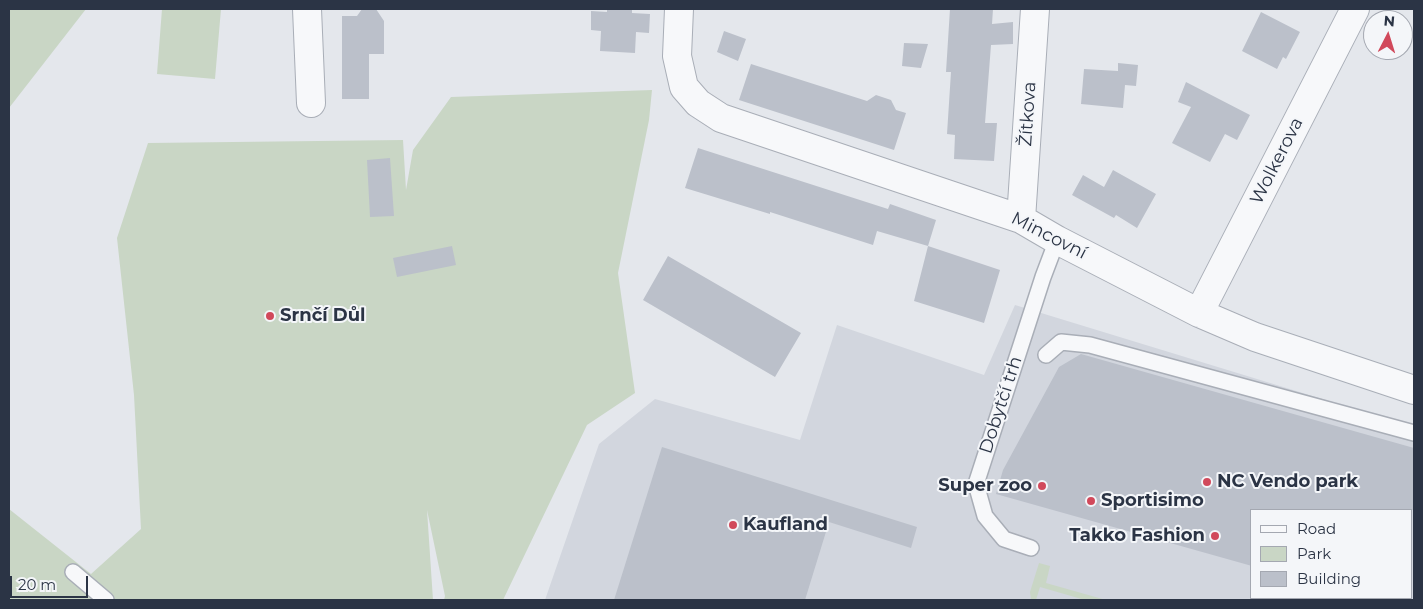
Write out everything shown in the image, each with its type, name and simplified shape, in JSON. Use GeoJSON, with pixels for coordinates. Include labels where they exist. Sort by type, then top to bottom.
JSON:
{"type":"FeatureCollection","features":[{"type":"Feature","properties":{"kind":"street"},"geometry":{"type":"LineString","coordinates":[[307,9],[311,103]]}},
{"type":"Feature","properties":{"kind":"street","name":"Mincovní"},"geometry":{"type":"LineString","coordinates":[[679,9],[677,56],[684,87],[698,104],[721,118],[1021,219],[1057,240],[1199,313],[1255,337],[1414,390]]}},
{"type":"Feature","properties":{"kind":"street","name":"Žítkova"},"geometry":{"type":"LineString","coordinates":[[1021,219],[1035,9]]}},
{"type":"Feature","properties":{"kind":"street","name":"Wolkerova"},"geometry":{"type":"LineString","coordinates":[[1199,313],[1355,9]]}},
{"type":"Feature","properties":{"kind":"lane","name":"Dobytčí trh"},"geometry":{"type":"LineString","coordinates":[[1031,548],[1004,539],[985,516],[976,484],[1043,277],[1057,240]]}},
{"type":"Feature","properties":{"kind":"lane"},"geometry":{"type":"LineString","coordinates":[[1046,355],[1062,342],[1090,345],[1414,433]]}},
{"type":"Feature","properties":{"kind":"lane"},"geometry":{"type":"LineString","coordinates":[[73,572],[106,600]]}},
{"type":"Feature","properties":{"kind":"shaded area"},"geometry":{"type":"Polygon","coordinates":[[[1015,305],[1414,427],[1414,600],[545,600],[599,444],[655,399],[800,440],[837,325],[984,375],[1015,305]]]}},
{"type":"Feature","properties":{"kind":"green space"},"geometry":{"type":"Polygon","coordinates":[[[9,9],[86,9],[9,108],[9,9]]]}},
{"type":"Feature","properties":{"kind":"green space"},"geometry":{"type":"Polygon","coordinates":[[[162,9],[221,9],[215,79],[157,74],[162,9]]]}},
{"type":"Feature","properties":{"kind":"green space"},"geometry":{"type":"Polygon","coordinates":[[[652,90],[649,120],[618,273],[635,393],[587,425],[503,600],[444,600],[445,596],[427,510],[433,600],[9,600],[9,509],[91,574],[141,529],[134,395],[117,238],[148,143],[403,140],[406,190],[413,150],[451,97],[652,90]]]}},
{"type":"Feature","properties":{"kind":"green space"},"geometry":{"type":"Polygon","coordinates":[[[1039,563],[1050,566],[1046,583],[1106,600],[1085,600],[1040,587],[1036,600],[1031,599],[1030,592],[1039,563]]]}},
{"type":"Feature","properties":{"kind":"building"},"geometry":{"type":"Polygon","coordinates":[[[362,9],[376,9],[384,21],[384,54],[369,54],[369,99],[342,99],[342,16],[357,16],[362,9]]]}},
{"type":"Feature","properties":{"kind":"building"},"geometry":{"type":"Polygon","coordinates":[[[607,9],[632,10],[632,13],[650,14],[649,33],[636,32],[635,53],[600,51],[601,31],[591,30],[591,11],[607,12],[607,9]]]}},
{"type":"Feature","properties":{"kind":"building"},"geometry":{"type":"Polygon","coordinates":[[[950,9],[993,9],[992,24],[1013,22],[1013,44],[991,45],[985,123],[997,123],[994,161],[954,159],[955,135],[947,134],[951,72],[946,72],[950,9]]]}},
{"type":"Feature","properties":{"kind":"building"},"geometry":{"type":"Polygon","coordinates":[[[1261,12],[1300,32],[1286,59],[1283,57],[1277,69],[1242,51],[1261,12]]]}},
{"type":"Feature","properties":{"kind":"building"},"geometry":{"type":"Polygon","coordinates":[[[724,31],[746,39],[738,61],[717,52],[724,31]]]}},
{"type":"Feature","properties":{"kind":"building"},"geometry":{"type":"Polygon","coordinates":[[[904,43],[928,44],[921,68],[902,66],[904,43]]]}},
{"type":"Feature","properties":{"kind":"building"},"geometry":{"type":"Polygon","coordinates":[[[1118,63],[1138,65],[1136,86],[1125,85],[1123,108],[1081,104],[1084,69],[1118,71],[1118,63]]]}},
{"type":"Feature","properties":{"kind":"building"},"geometry":{"type":"Polygon","coordinates":[[[751,64],[867,101],[876,95],[891,100],[896,110],[906,113],[894,150],[739,100],[751,64]]]}},
{"type":"Feature","properties":{"kind":"building"},"geometry":{"type":"Polygon","coordinates":[[[1186,82],[1250,115],[1237,140],[1225,134],[1210,162],[1172,143],[1191,107],[1178,102],[1186,82]]]}},
{"type":"Feature","properties":{"kind":"building"},"geometry":{"type":"Polygon","coordinates":[[[698,148],[888,209],[890,204],[936,220],[928,246],[877,231],[873,245],[770,212],[770,214],[685,188],[698,148]]]}},
{"type":"Feature","properties":{"kind":"building"},"geometry":{"type":"Polygon","coordinates":[[[390,158],[394,216],[370,217],[367,160],[390,158]]]}},
{"type":"Feature","properties":{"kind":"building"},"geometry":{"type":"Polygon","coordinates":[[[1113,170],[1156,194],[1137,228],[1116,215],[1114,218],[1072,195],[1083,175],[1104,187],[1113,170]]]}},
{"type":"Feature","properties":{"kind":"building"},"geometry":{"type":"Polygon","coordinates":[[[452,246],[456,265],[397,277],[393,258],[452,246]]]}},
{"type":"Feature","properties":{"kind":"building"},"geometry":{"type":"Polygon","coordinates":[[[928,246],[1000,270],[984,323],[914,301],[928,246]]]}},
{"type":"Feature","properties":{"kind":"building"},"geometry":{"type":"Polygon","coordinates":[[[668,256],[801,333],[775,377],[643,300],[668,256]]]}},
{"type":"Feature","properties":{"kind":"building","name":"NC Vendo park"},"geometry":{"type":"Polygon","coordinates":[[[1081,354],[1414,448],[1414,510],[1250,509],[1250,565],[996,494],[1003,470],[1059,367],[1081,354]]]}},
{"type":"Feature","properties":{"kind":"building","name":"Kaufland"},"geometry":{"type":"Polygon","coordinates":[[[662,447],[917,527],[911,548],[829,522],[805,600],[614,600],[662,447]]]}},
{"type":"Feature","properties":{"kind":"place","name":"Srnčí Důl"},"geometry":{"type":"Point","coordinates":[270,316]}},
{"type":"Feature","properties":{"kind":"place","name":"NC Vendo park"},"geometry":{"type":"Point","coordinates":[1207,482]}},
{"type":"Feature","properties":{"kind":"place","name":"Super zoo"},"geometry":{"type":"Point","coordinates":[1042,486]}},
{"type":"Feature","properties":{"kind":"place","name":"Sportisimo"},"geometry":{"type":"Point","coordinates":[1091,501]}},
{"type":"Feature","properties":{"kind":"place","name":"Kaufland"},"geometry":{"type":"Point","coordinates":[733,525]}},
{"type":"Feature","properties":{"kind":"place","name":"Takko Fashion"},"geometry":{"type":"Point","coordinates":[1215,536]}}]}
